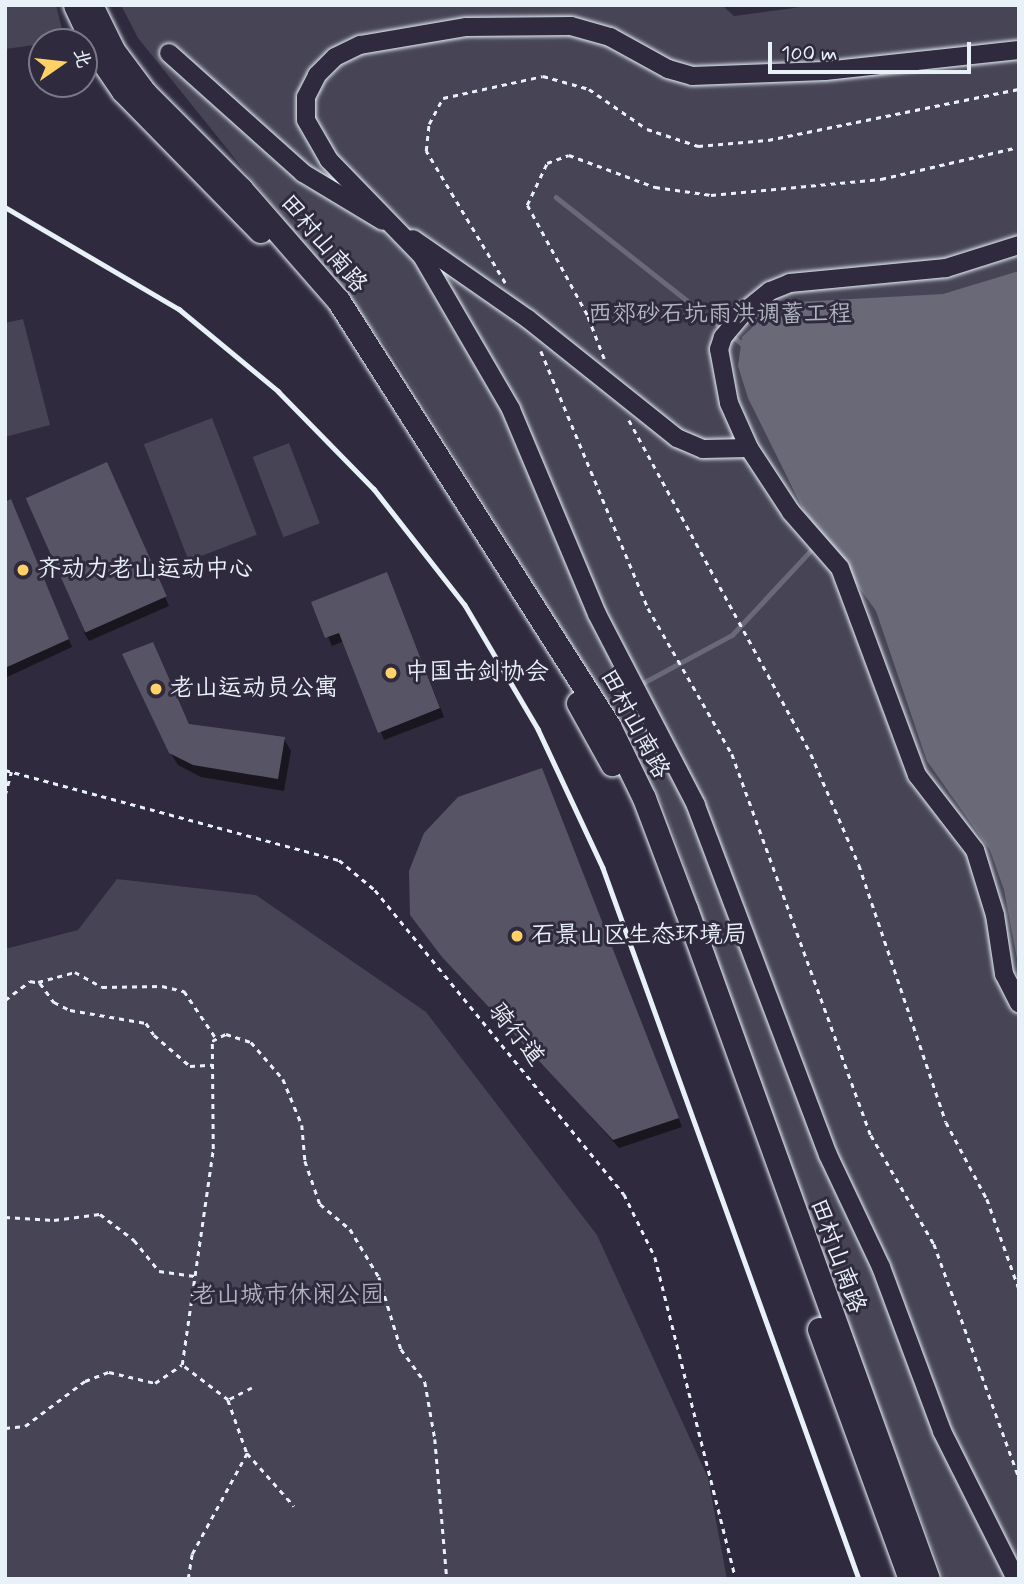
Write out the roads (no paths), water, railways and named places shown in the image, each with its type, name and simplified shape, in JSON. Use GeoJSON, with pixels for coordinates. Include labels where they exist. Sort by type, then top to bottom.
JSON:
{"type":"FeatureCollection","features":[{"type":"Feature","properties":{"kind":"main road","name":"田村山南路"},"geometry":{"type":"LineString","coordinates":[[75,5],[99,56],[123,91],[258,229],[330,314],[580,707],[615,771],[641,827],[910,1579]]}},
{"type":"Feature","properties":{"kind":"main road","name":"田村山南路"},"geometry":{"type":"LineString","coordinates":[[91,5],[113,50],[145,93],[241,189],[338,300],[609,726],[667,860],[928,1579]]}},
{"type":"Feature","properties":{"kind":"lane"},"geometry":{"type":"LineString","coordinates":[[1016,1579],[942,1431],[881,1267],[828,1155],[696,805],[597,614],[511,409],[405,234],[329,160],[306,120],[306,97],[317,75],[335,57],[360,45],[466,27],[571,26],[610,37],[668,69],[692,76],[741,77],[1019,50]]}},
{"type":"Feature","properties":{"kind":"lane"},"geometry":{"type":"LineString","coordinates":[[169,53],[303,173],[405,234],[528,319],[677,438],[703,449],[749,448]]}},
{"type":"Feature","properties":{"kind":"lane"},"geometry":{"type":"LineString","coordinates":[[1019,245],[946,268],[790,283],[769,291],[727,332],[719,349],[722,378],[749,448],[851,590],[917,775],[975,850],[992,902],[1004,974],[1019,1003]]}},
{"type":"Feature","properties":{"kind":"water"},"geometry":{"type":"Polygon","coordinates":[[[1019,271],[1019,969],[1004,890],[990,850],[927,761],[876,611],[804,511],[748,398],[738,366],[742,337],[758,322],[796,302],[943,294],[1019,271]]]}},
{"type":"Feature","properties":{"kind":"waterway"},"geometry":{"type":"LineString","coordinates":[[556,197],[723,329]]}},
{"type":"Feature","properties":{"kind":"waterway"},"geometry":{"type":"LineString","coordinates":[[730,334],[745,346]]}},
{"type":"Feature","properties":{"kind":"waterway"},"geometry":{"type":"LineString","coordinates":[[641,684],[732,635],[814,547]]}},
{"type":"Feature","properties":{"kind":"railway"},"geometry":{"type":"LineString","coordinates":[[5,207],[179,309],[278,391],[374,489],[465,605],[538,729],[603,868],[859,1579]]}},
{"type":"Feature","properties":{"kind":"place","name":"齐动力老山运动中心"},"geometry":{"type":"Point","coordinates":[23,570]}},
{"type":"Feature","properties":{"kind":"place","name":"中国击剑协会"},"geometry":{"type":"Point","coordinates":[391,673]}},
{"type":"Feature","properties":{"kind":"place","name":"老山运动员公寓"},"geometry":{"type":"Point","coordinates":[156,689]}},
{"type":"Feature","properties":{"kind":"place","name":"石景山区生态环境局"},"geometry":{"type":"Point","coordinates":[517,936]}},
{"type":"Feature","properties":{"kind":"park label","name":"西郊砂石坑雨洪调蓄工程"},"geometry":{"type":"Point","coordinates":[720,315]}},
{"type":"Feature","properties":{"kind":"park label","name":"老山城市休闲公园"},"geometry":{"type":"Point","coordinates":[288,1296]}}]}
